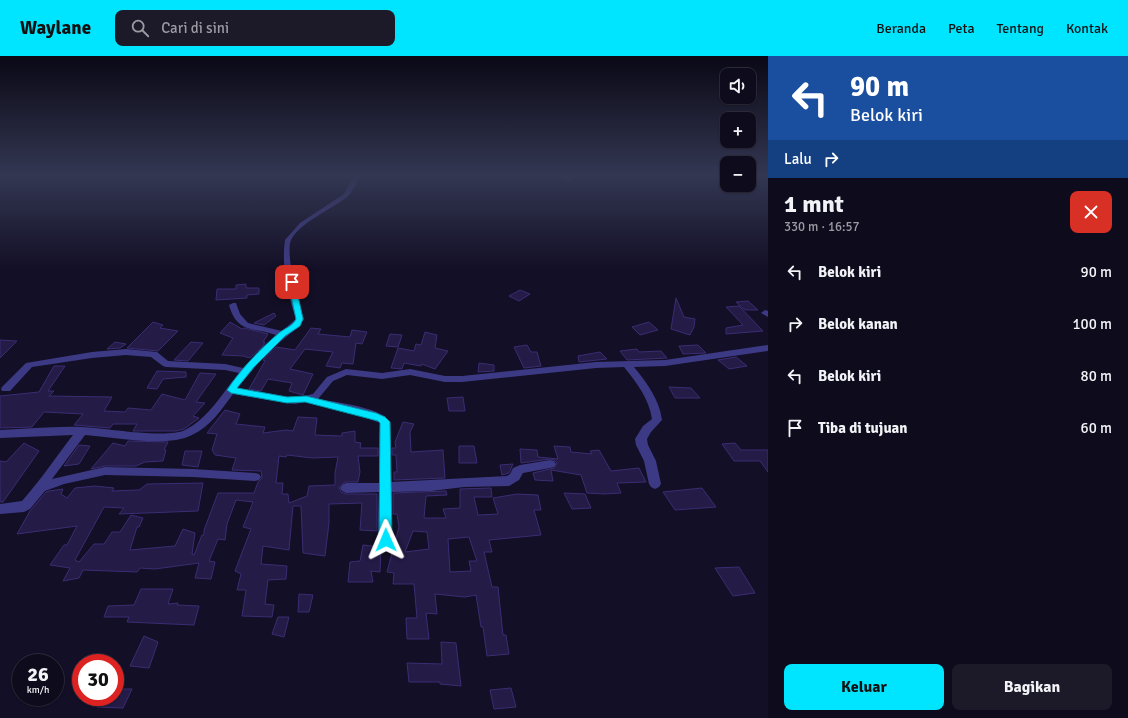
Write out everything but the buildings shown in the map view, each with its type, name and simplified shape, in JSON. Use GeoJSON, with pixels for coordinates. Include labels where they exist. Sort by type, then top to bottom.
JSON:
{"type":"FeatureCollection","features":[{"type":"Feature","properties":{"kind":"street"},"geometry":{"type":"LineString","coordinates":[[0,434],[82,431],[180,436],[205,421],[218,408],[245,371],[282,334],[298,324],[300,319],[296,311],[289,268],[288,240],[302,224],[329,207]]}},
{"type":"Feature","properties":{"kind":"street"},"geometry":{"type":"LineString","coordinates":[[233,305],[236,317],[246,326],[282,334]]}},
{"type":"Feature","properties":{"kind":"street"},"geometry":{"type":"LineString","coordinates":[[231,390],[287,400],[306,399],[316,396],[330,378],[346,372],[382,376],[410,372],[445,378],[462,379],[596,365],[664,363],[768,348]]}},
{"type":"Feature","properties":{"kind":"street"},"geometry":{"type":"LineString","coordinates":[[6,389],[29,365],[126,352],[154,354],[166,364],[225,367],[245,371]]}},
{"type":"Feature","properties":{"kind":"street"},"geometry":{"type":"LineString","coordinates":[[627,364],[656,408],[657,420],[647,429],[641,439],[642,445],[650,461],[655,484]]}},
{"type":"Feature","properties":{"kind":"street"},"geometry":{"type":"LineString","coordinates":[[306,399],[319,404],[376,416],[385,422],[386,540]]}},
{"type":"Feature","properties":{"kind":"street"},"geometry":{"type":"LineString","coordinates":[[0,509],[23,507],[41,488],[46,478],[82,431]]}},
{"type":"Feature","properties":{"kind":"street"},"geometry":{"type":"LineString","coordinates":[[346,488],[385,488],[509,481],[515,477],[517,471],[520,469],[550,464]]}},
{"type":"Feature","properties":{"kind":"street"},"geometry":{"type":"LineString","coordinates":[[41,488],[73,477],[106,471],[193,473],[255,477]]}},
{"type":"Feature","properties":{"kind":"route"},"geometry":{"type":"LineString","coordinates":[[292,282],[296,311],[300,319],[298,324],[282,334],[245,371],[231,390],[295,401],[306,399],[319,404],[357,411],[382,419],[385,422],[386,540]]}}]}
